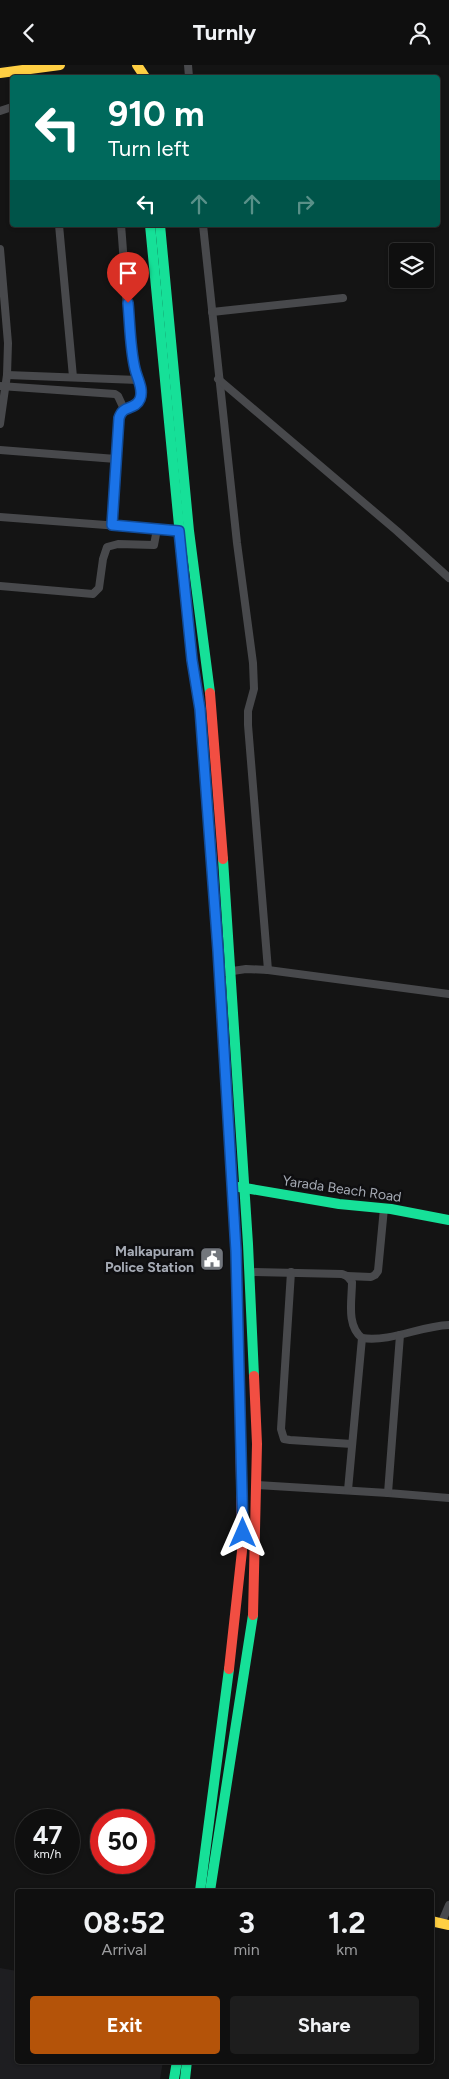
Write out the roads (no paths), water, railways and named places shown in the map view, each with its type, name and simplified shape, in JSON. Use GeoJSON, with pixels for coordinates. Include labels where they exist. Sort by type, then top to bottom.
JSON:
{"type":"FeatureCollection","features":[{"type":"Feature","properties":{"kind":"main road"},"geometry":{"type":"LineString","coordinates":[[0,73],[13,68],[60,65]]}},
{"type":"Feature","properties":{"kind":"main road"},"geometry":{"type":"LineString","coordinates":[[150,227],[184,531],[212,708],[232,971],[255,1385],[257,1485],[254,1611],[210,1889]]}},
{"type":"Feature","properties":{"kind":"main road"},"geometry":{"type":"LineString","coordinates":[[160,227],[192,660],[200,709],[220,974],[236,1265],[243,1516],[237,1608],[200,1889]]}},
{"type":"Feature","properties":{"kind":"main road"},"geometry":{"type":"LineString","coordinates":[[214,903],[226,902]]}},
{"type":"Feature","properties":{"kind":"main road","name":"Yarada Beach Road"},"geometry":{"type":"LineString","coordinates":[[231,1187],[244,1187],[339,1204],[384,1208],[449,1220]]}},
{"type":"Feature","properties":{"kind":"main road"},"geometry":{"type":"LineString","coordinates":[[174,2079],[176,2064]]}},
{"type":"Feature","properties":{"kind":"main road"},"geometry":{"type":"LineString","coordinates":[[185,2079],[188,2064]]}},
{"type":"Feature","properties":{"kind":"street"},"geometry":{"type":"LineString","coordinates":[[58,227],[73,377]]}},
{"type":"Feature","properties":{"kind":"street"},"geometry":{"type":"LineString","coordinates":[[112,525],[120,412],[136,405],[141,391],[133,362],[121,227]]}},
{"type":"Feature","properties":{"kind":"street"},"geometry":{"type":"LineString","coordinates":[[203,227],[218,379],[234,502],[240,573],[254,663],[254,689],[248,711],[248,725],[268,970]]}},
{"type":"Feature","properties":{"kind":"street"},"geometry":{"type":"LineString","coordinates":[[0,249],[3,314],[8,343],[7,375],[2,387],[0,424]]}},
{"type":"Feature","properties":{"kind":"street"},"geometry":{"type":"LineString","coordinates":[[212,312],[343,298]]}},
{"type":"Feature","properties":{"kind":"street"},"geometry":{"type":"LineString","coordinates":[[7,375],[138,380]]}},
{"type":"Feature","properties":{"kind":"street"},"geometry":{"type":"LineString","coordinates":[[218,379],[398,531],[449,578]]}},
{"type":"Feature","properties":{"kind":"street"},"geometry":{"type":"LineString","coordinates":[[2,387],[115,394],[118,396],[124,409]]}},
{"type":"Feature","properties":{"kind":"street"},"geometry":{"type":"LineString","coordinates":[[0,450],[116,459]]}},
{"type":"Feature","properties":{"kind":"street"},"geometry":{"type":"LineString","coordinates":[[0,517],[184,531]]}},
{"type":"Feature","properties":{"kind":"street"},"geometry":{"type":"LineString","coordinates":[[0,586],[93,594],[99,588],[103,559],[108,547],[118,544],[154,545],[157,529]]}},
{"type":"Feature","properties":{"kind":"street"},"geometry":{"type":"LineString","coordinates":[[220,974],[232,971],[268,970],[449,994]]}},
{"type":"Feature","properties":{"kind":"street"},"geometry":{"type":"LineString","coordinates":[[249,1272],[342,1274],[370,1277],[376,1275],[378,1271],[384,1208]]}},
{"type":"Feature","properties":{"kind":"street"},"geometry":{"type":"LineString","coordinates":[[291,1272],[280,1429],[282,1435],[284,1439],[290,1440],[352,1444]]}},
{"type":"Feature","properties":{"kind":"street"},"geometry":{"type":"LineString","coordinates":[[347,1276],[352,1282],[352,1318],[357,1334],[362,1338],[400,1335],[418,1329],[449,1325]]}},
{"type":"Feature","properties":{"kind":"street"},"geometry":{"type":"LineString","coordinates":[[388,1493],[400,1335]]}},
{"type":"Feature","properties":{"kind":"street"},"geometry":{"type":"LineString","coordinates":[[348,1490],[362,1338]]}},
{"type":"Feature","properties":{"kind":"street"},"geometry":{"type":"LineString","coordinates":[[257,1485],[449,1498]]}},
{"type":"Feature","properties":{"kind":"street"},"geometry":{"type":"LineString","coordinates":[[441,1923],[449,1905]]}},
{"type":"Feature","properties":{"kind":"place","name":"Malkapuram Police Station"},"geometry":{"type":"Point","coordinates":[212,1259]}}]}
